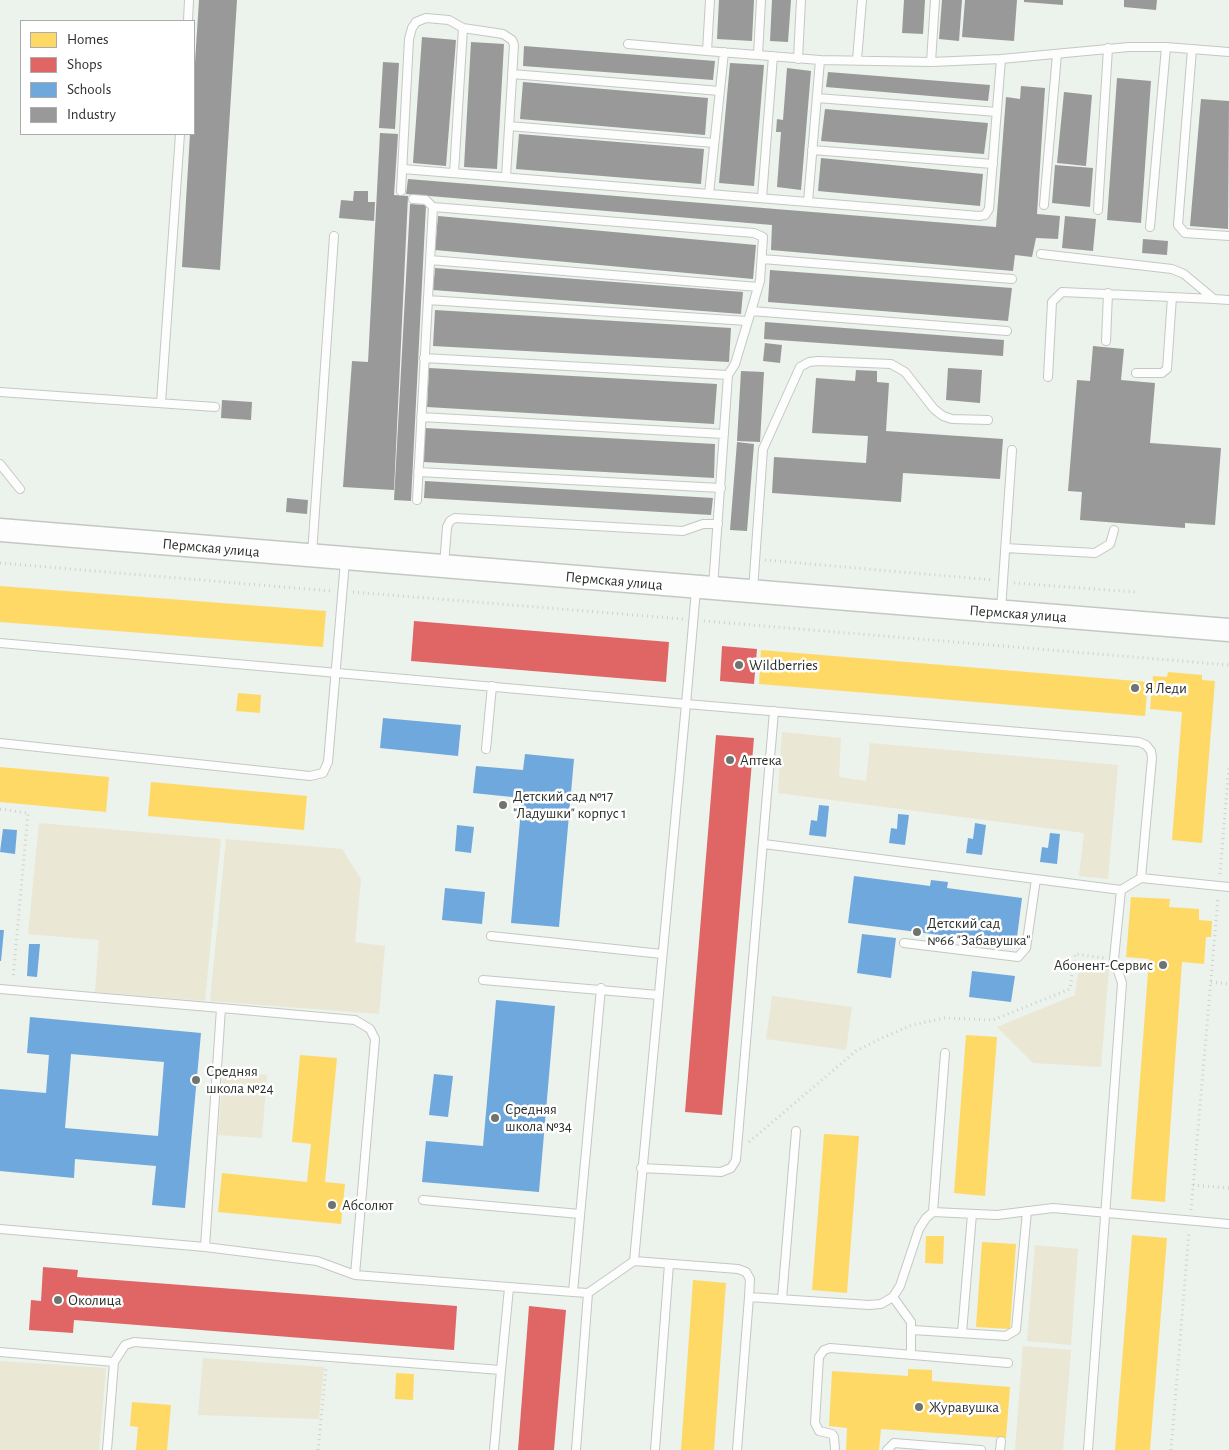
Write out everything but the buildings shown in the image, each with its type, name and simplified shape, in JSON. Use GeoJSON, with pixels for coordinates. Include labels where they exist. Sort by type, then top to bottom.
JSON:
{"type":"FeatureCollection","features":[{"type":"Feature","properties":{"kind":"street","name":"Пермская улица"},"geometry":{"type":"LineString","coordinates":[[0,530],[1001,613],[1229,630]]}},
{"type":"Feature","properties":{"kind":"lane"},"geometry":{"type":"LineString","coordinates":[[188,20],[189,0]]}},
{"type":"Feature","properties":{"kind":"lane"},"geometry":{"type":"LineString","coordinates":[[707,50],[710,0]]}},
{"type":"Feature","properties":{"kind":"lane"},"geometry":{"type":"LineString","coordinates":[[758,55],[761,0]]}},
{"type":"Feature","properties":{"kind":"lane"},"geometry":{"type":"LineString","coordinates":[[798,59],[801,0]]}},
{"type":"Feature","properties":{"kind":"lane"},"geometry":{"type":"LineString","coordinates":[[857,60],[862,0]]}},
{"type":"Feature","properties":{"kind":"lane"},"geometry":{"type":"LineString","coordinates":[[930,62],[935,0]]}},
{"type":"Feature","properties":{"kind":"lane"},"geometry":{"type":"LineString","coordinates":[[401,190],[409,39],[416,22],[426,18],[437,17],[449,20],[464,28],[503,34],[514,45],[506,177]]}},
{"type":"Feature","properties":{"kind":"lane"},"geometry":{"type":"LineString","coordinates":[[454,173],[464,28]]}},
{"type":"Feature","properties":{"kind":"lane"},"geometry":{"type":"LineString","coordinates":[[628,44],[798,59],[930,62],[1001,59],[1108,48],[1166,47],[1229,52]]}},
{"type":"Feature","properties":{"kind":"lane"},"geometry":{"type":"LineString","coordinates":[[1150,227],[1166,47]]}},
{"type":"Feature","properties":{"kind":"lane"},"geometry":{"type":"LineString","coordinates":[[1098,210],[1108,48]]}},
{"type":"Feature","properties":{"kind":"lane"},"geometry":{"type":"LineString","coordinates":[[1192,48],[1178,225],[1185,233],[1229,236]]}},
{"type":"Feature","properties":{"kind":"lane"},"geometry":{"type":"LineString","coordinates":[[709,194],[724,52]]}},
{"type":"Feature","properties":{"kind":"lane"},"geometry":{"type":"LineString","coordinates":[[1044,205],[1057,54]]}},
{"type":"Feature","properties":{"kind":"lane"},"geometry":{"type":"LineString","coordinates":[[762,198],[773,56]]}},
{"type":"Feature","properties":{"kind":"lane"},"geometry":{"type":"LineString","coordinates":[[403,169],[985,215],[989,209],[1001,59]]}},
{"type":"Feature","properties":{"kind":"lane"},"geometry":{"type":"LineString","coordinates":[[808,202],[820,60]]}},
{"type":"Feature","properties":{"kind":"lane"},"geometry":{"type":"LineString","coordinates":[[512,74],[720,90]]}},
{"type":"Feature","properties":{"kind":"lane"},"geometry":{"type":"LineString","coordinates":[[817,98],[997,112]]}},
{"type":"Feature","properties":{"kind":"lane"},"geometry":{"type":"LineString","coordinates":[[509,126],[714,143]]}},
{"type":"Feature","properties":{"kind":"lane"},"geometry":{"type":"LineString","coordinates":[[161,403],[180,135]]}},
{"type":"Feature","properties":{"kind":"lane"},"geometry":{"type":"LineString","coordinates":[[812,150],[993,164]]}},
{"type":"Feature","properties":{"kind":"lane"},"geometry":{"type":"LineString","coordinates":[[413,200],[426,200],[433,207],[754,233],[763,237],[758,287],[735,364],[728,375],[718,524],[705,588],[693,620],[641,1168],[634,1261]]}},
{"type":"Feature","properties":{"kind":"lane"},"geometry":{"type":"LineString","coordinates":[[417,500],[433,207]]}},
{"type":"Feature","properties":{"kind":"lane"},"geometry":{"type":"LineString","coordinates":[[311,556],[334,236]]}},
{"type":"Feature","properties":{"kind":"lane"},"geometry":{"type":"LineString","coordinates":[[1041,254],[1172,270],[1184,274],[1214,299]]}},
{"type":"Feature","properties":{"kind":"lane"},"geometry":{"type":"LineString","coordinates":[[762,259],[1012,279]]}},
{"type":"Feature","properties":{"kind":"lane"},"geometry":{"type":"LineString","coordinates":[[430,260],[758,287]]}},
{"type":"Feature","properties":{"kind":"lane"},"geometry":{"type":"LineString","coordinates":[[1048,377],[1052,302],[1056,296],[1069,291],[1229,300]]}},
{"type":"Feature","properties":{"kind":"lane"},"geometry":{"type":"LineString","coordinates":[[1106,341],[1108,293]]}},
{"type":"Feature","properties":{"kind":"lane"},"geometry":{"type":"LineString","coordinates":[[1136,373],[1162,373],[1167,369],[1172,297]]}},
{"type":"Feature","properties":{"kind":"lane"},"geometry":{"type":"LineString","coordinates":[[428,300],[747,321]]}},
{"type":"Feature","properties":{"kind":"lane"},"geometry":{"type":"LineString","coordinates":[[751,311],[1007,330]]}},
{"type":"Feature","properties":{"kind":"lane"},"geometry":{"type":"LineString","coordinates":[[424,358],[728,375]]}},
{"type":"Feature","properties":{"kind":"lane"},"geometry":{"type":"LineString","coordinates":[[753,592],[763,449],[800,368],[809,362],[818,361],[891,364],[905,372],[934,409],[943,416],[952,419],[988,420]]}},
{"type":"Feature","properties":{"kind":"lane"},"geometry":{"type":"LineString","coordinates":[[0,392],[215,407]]}},
{"type":"Feature","properties":{"kind":"lane"},"geometry":{"type":"LineString","coordinates":[[421,417],[724,434]]}},
{"type":"Feature","properties":{"kind":"lane"},"geometry":{"type":"LineString","coordinates":[[1001,613],[1012,450]]}},
{"type":"Feature","properties":{"kind":"lane"},"geometry":{"type":"LineString","coordinates":[[0,464],[20,490]]}},
{"type":"Feature","properties":{"kind":"lane"},"geometry":{"type":"LineString","coordinates":[[418,472],[720,488]]}},
{"type":"Feature","properties":{"kind":"lane"},"geometry":{"type":"LineString","coordinates":[[444,567],[447,527],[450,521],[455,518],[683,531],[707,524],[718,524]]}},
{"type":"Feature","properties":{"kind":"lane"},"geometry":{"type":"LineString","coordinates":[[1005,548],[1095,553],[1110,544],[1114,530]]}},
{"type":"Feature","properties":{"kind":"lane"},"geometry":{"type":"LineString","coordinates":[[0,743],[310,776],[323,773],[328,762],[345,559]]}},
{"type":"Feature","properties":{"kind":"lane"},"geometry":{"type":"LineString","coordinates":[[0,643],[1139,742],[1151,750],[1152,758],[1141,878]]}},
{"type":"Feature","properties":{"kind":"lane"},"geometry":{"type":"LineString","coordinates":[[486,750],[492,686]]}},
{"type":"Feature","properties":{"kind":"lane"},"geometry":{"type":"LineString","coordinates":[[641,1168],[721,1172],[731,1168],[736,1160],[774,711]]}},
{"type":"Feature","properties":{"kind":"lane"},"geometry":{"type":"LineString","coordinates":[[764,844],[1121,890],[1141,878],[1229,887]]}},
{"type":"Feature","properties":{"kind":"lane"},"geometry":{"type":"LineString","coordinates":[[904,943],[1018,957],[1026,948],[1036,879]]}},
{"type":"Feature","properties":{"kind":"lane"},"geometry":{"type":"LineString","coordinates":[[1088,1450],[1107,1212],[1122,984],[1114,959],[1121,890]]}},
{"type":"Feature","properties":{"kind":"lane"},"geometry":{"type":"LineString","coordinates":[[491,936],[662,954]]}},
{"type":"Feature","properties":{"kind":"lane"},"geometry":{"type":"LineString","coordinates":[[483,980],[601,988],[658,995]]}},
{"type":"Feature","properties":{"kind":"lane"},"geometry":{"type":"LineString","coordinates":[[573,1292],[601,988]]}},
{"type":"Feature","properties":{"kind":"lane"},"geometry":{"type":"LineString","coordinates":[[0,989],[355,1020],[370,1029],[375,1038],[355,1275]]}},
{"type":"Feature","properties":{"kind":"lane"},"geometry":{"type":"LineString","coordinates":[[205,1247],[221,1008]]}},
{"type":"Feature","properties":{"kind":"lane"},"geometry":{"type":"LineString","coordinates":[[933,1212],[945,1053]]}},
{"type":"Feature","properties":{"kind":"lane"},"geometry":{"type":"LineString","coordinates":[[782,1299],[796,1131]]}},
{"type":"Feature","properties":{"kind":"lane"},"geometry":{"type":"LineString","coordinates":[[423,1200],[580,1214]]}},
{"type":"Feature","properties":{"kind":"lane"},"geometry":{"type":"LineString","coordinates":[[749,1297],[869,1305],[881,1304],[893,1297],[900,1286],[919,1229],[926,1218],[933,1212],[997,1215],[1053,1208],[1229,1224]]}},
{"type":"Feature","properties":{"kind":"lane"},"geometry":{"type":"LineString","coordinates":[[912,1330],[1006,1336],[1016,1330],[1026,1211]]}},
{"type":"Feature","properties":{"kind":"lane"},"geometry":{"type":"LineString","coordinates":[[962,1333],[972,1214]]}},
{"type":"Feature","properties":{"kind":"lane"},"geometry":{"type":"LineString","coordinates":[[0,1228],[205,1247],[316,1261],[355,1275],[588,1293],[634,1261],[738,1268],[746,1272],[750,1280],[737,1450]]}},
{"type":"Feature","properties":{"kind":"lane"},"geometry":{"type":"LineString","coordinates":[[656,1450],[669,1264]]}},
{"type":"Feature","properties":{"kind":"lane"},"geometry":{"type":"LineString","coordinates":[[494,1450],[509,1288]]}},
{"type":"Feature","properties":{"kind":"lane"},"geometry":{"type":"LineString","coordinates":[[576,1450],[588,1293]]}},
{"type":"Feature","properties":{"kind":"lane"},"geometry":{"type":"LineString","coordinates":[[893,1297],[908,1315],[912,1330],[911,1355]]}},
{"type":"Feature","properties":{"kind":"lane"},"geometry":{"type":"LineString","coordinates":[[107,1450],[114,1362],[125,1345],[134,1342],[501,1370]]}},
{"type":"Feature","properties":{"kind":"lane"},"geometry":{"type":"LineString","coordinates":[[835,1450],[832,1434],[819,1431],[815,1423],[821,1353],[830,1348],[1008,1363]]}},
{"type":"Feature","properties":{"kind":"lane"},"geometry":{"type":"LineString","coordinates":[[0,1352],[114,1362]]}},
{"type":"Feature","properties":{"kind":"lane"},"geometry":{"type":"LineString","coordinates":[[887,1450],[894,1443],[981,1450]]}},
{"type":"Feature","properties":{"kind":"path"},"geometry":{"type":"LineString","coordinates":[[755,559],[1135,592]]}},
{"type":"Feature","properties":{"kind":"path"},"geometry":{"type":"LineString","coordinates":[[0,563],[1229,665]]}},
{"type":"Feature","properties":{"kind":"path"},"geometry":{"type":"LineString","coordinates":[[1171,1450],[1229,766]]}},
{"type":"Feature","properties":{"kind":"path"},"geometry":{"type":"LineString","coordinates":[[0,809],[28,812],[12,989]]}},
{"type":"Feature","properties":{"kind":"path"},"geometry":{"type":"LineString","coordinates":[[737,1152],[856,1051],[912,1025],[944,1018],[993,1020],[1070,990],[1075,954],[1114,959]]}},
{"type":"Feature","properties":{"kind":"path"},"geometry":{"type":"LineString","coordinates":[[1211,982],[1229,984]]}},
{"type":"Feature","properties":{"kind":"path"},"geometry":{"type":"LineString","coordinates":[[1192,1185],[1229,1188]]}},
{"type":"Feature","properties":{"kind":"path"},"geometry":{"type":"LineString","coordinates":[[318,1450],[327,1357]]}},
{"type":"Feature","properties":{"kind":"shaded area"},"geometry":{"type":"Polygon","coordinates":[[[782,732],[841,738],[839,777],[866,781],[870,743],[1118,765],[1108,879],[1079,876],[1084,833],[778,793],[782,732]]]}},
{"type":"Feature","properties":{"kind":"shaded area"},"geometry":{"type":"Polygon","coordinates":[[[39,823],[221,839],[205,1001],[95,992],[99,940],[28,934],[39,823]]]}},
{"type":"Feature","properties":{"kind":"shaded area"},"geometry":{"type":"Polygon","coordinates":[[[226,839],[342,849],[361,879],[355,942],[385,946],[379,1014],[210,1001],[226,839]]]}},
{"type":"Feature","properties":{"kind":"shaded area"},"geometry":{"type":"Polygon","coordinates":[[[1080,960],[1103,963],[1109,969],[1101,1067],[1033,1063],[997,1027],[1075,995],[1080,960]]]}},
{"type":"Feature","properties":{"kind":"shaded area"},"geometry":{"type":"Polygon","coordinates":[[[772,996],[852,1007],[846,1050],[766,1039],[772,996]]]}},
{"type":"Feature","properties":{"kind":"shaded area"},"geometry":{"type":"Polygon","coordinates":[[[223,1072],[267,1075],[262,1138],[218,1135],[223,1072]]]}},
{"type":"Feature","properties":{"kind":"shaded area"},"geometry":{"type":"Polygon","coordinates":[[[1035,1245],[1078,1249],[1071,1345],[1027,1341],[1035,1245]]]}},
{"type":"Feature","properties":{"kind":"shaded area"},"geometry":{"type":"Polygon","coordinates":[[[1023,1346],[1071,1350],[1063,1450],[1015,1450],[1023,1346]]]}},
{"type":"Feature","properties":{"kind":"shaded area"},"geometry":{"type":"Polygon","coordinates":[[[203,1358],[324,1367],[319,1419],[198,1415],[203,1358]]]}},
{"type":"Feature","properties":{"kind":"shaded area"},"geometry":{"type":"Polygon","coordinates":[[[0,1361],[106,1368],[99,1450],[0,1450],[0,1361]]]}},
{"type":"Feature","properties":{"kind":"place","name":"Wildberries"},"geometry":{"type":"Point","coordinates":[739,665]}},
{"type":"Feature","properties":{"kind":"place","name":"Я Леди"},"geometry":{"type":"Point","coordinates":[1135,688]}},
{"type":"Feature","properties":{"kind":"place","name":"Аптека"},"geometry":{"type":"Point","coordinates":[730,760]}},
{"type":"Feature","properties":{"kind":"place","name":"Детский сад №17 \"Ладушки\" корпус 1"},"geometry":{"type":"Point","coordinates":[503,805]}},
{"type":"Feature","properties":{"kind":"place","name":"Детский сад №66 \"Забавушка\""},"geometry":{"type":"Point","coordinates":[917,932]}},
{"type":"Feature","properties":{"kind":"place","name":"Абонент-Сервис"},"geometry":{"type":"Point","coordinates":[1163,965]}},
{"type":"Feature","properties":{"kind":"place","name":"Средняя школа №24"},"geometry":{"type":"Point","coordinates":[196,1080]}},
{"type":"Feature","properties":{"kind":"place","name":"Средняя школа №34"},"geometry":{"type":"Point","coordinates":[495,1118]}},
{"type":"Feature","properties":{"kind":"place","name":"Абсолют"},"geometry":{"type":"Point","coordinates":[332,1205]}},
{"type":"Feature","properties":{"kind":"place","name":"Околица"},"geometry":{"type":"Point","coordinates":[58,1300]}},
{"type":"Feature","properties":{"kind":"place","name":"Журавушка"},"geometry":{"type":"Point","coordinates":[919,1407]}}]}
